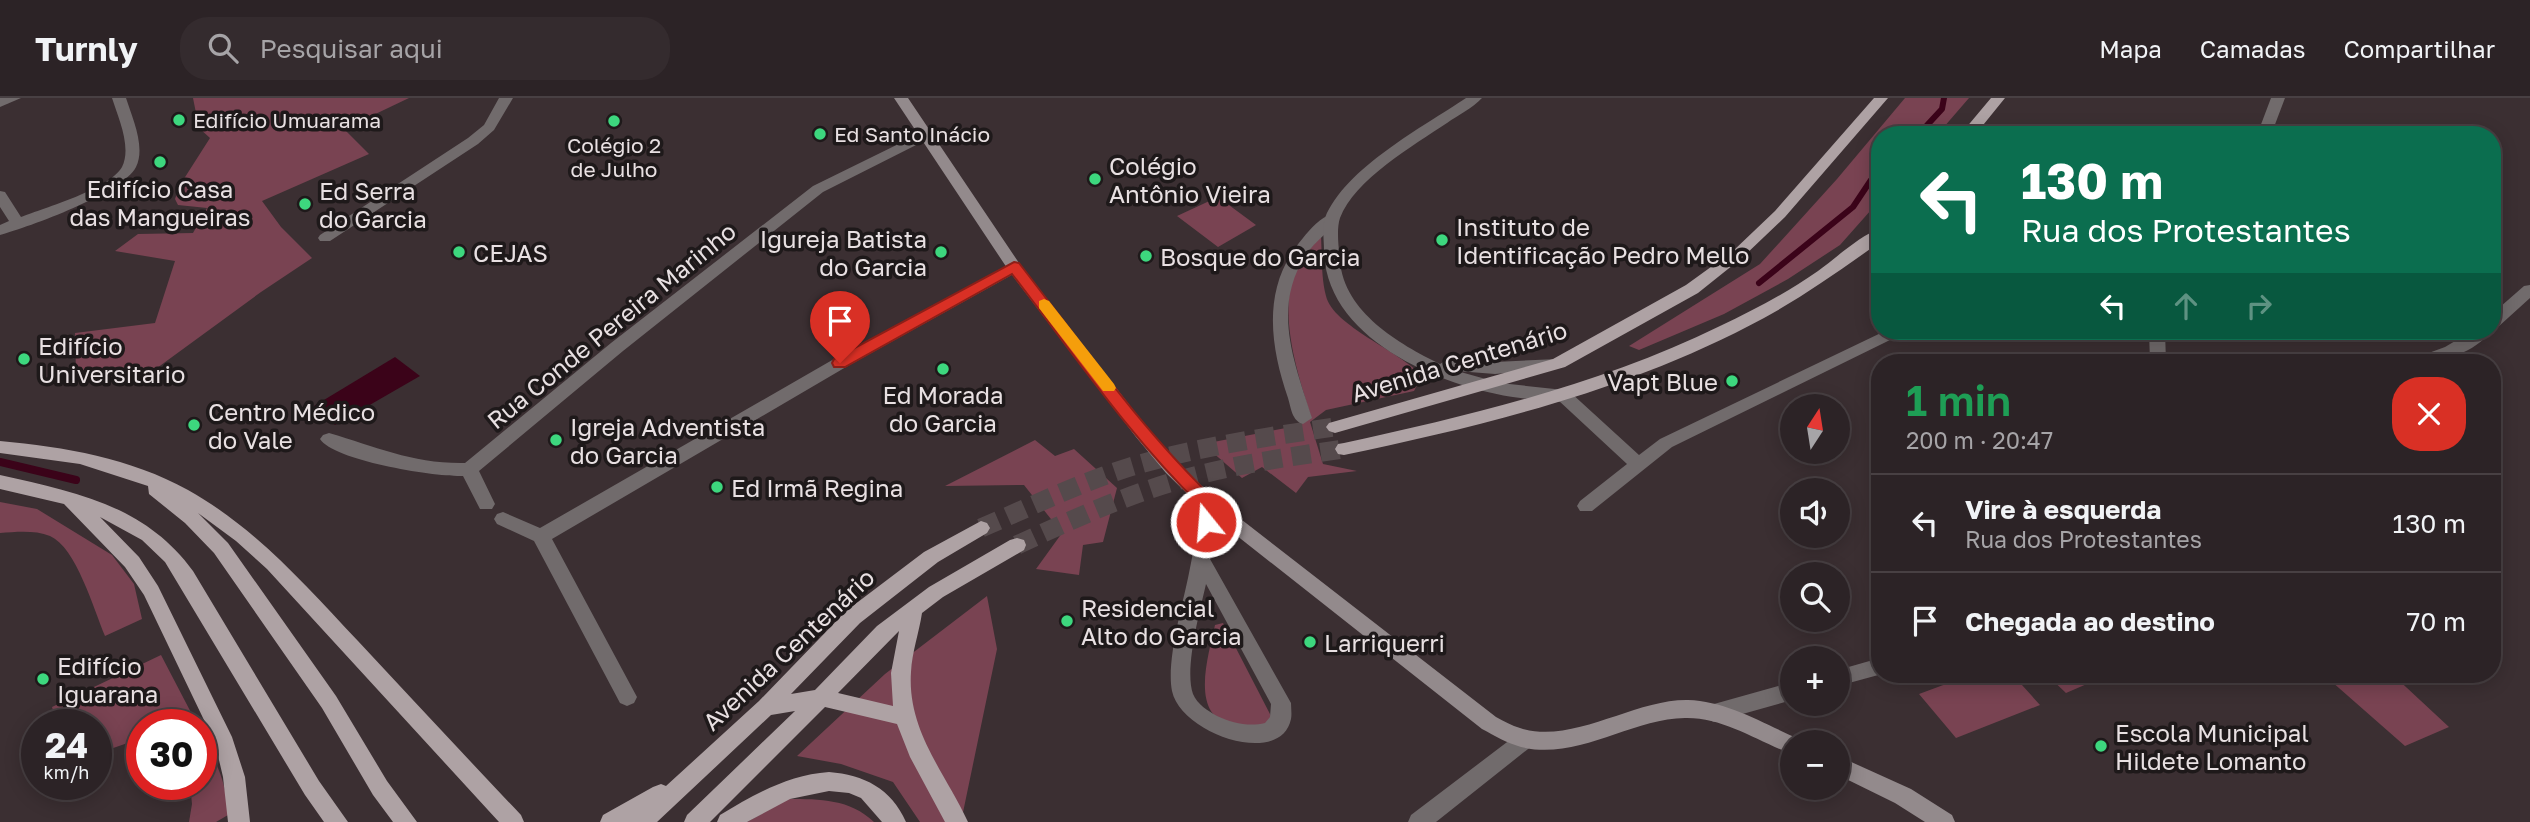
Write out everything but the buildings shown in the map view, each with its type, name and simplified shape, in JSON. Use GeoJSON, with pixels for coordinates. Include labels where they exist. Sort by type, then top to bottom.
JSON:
{"type":"FeatureCollection","features":[{"type":"Feature","properties":{"kind":"main road","name":"Avenida Centenário"},"geometry":{"type":"LineString","coordinates":[[1335,427],[1559,363],[1692,289],[1738,254],[1780,214],[1881,98]]}},
{"type":"Feature","properties":{"kind":"main road"},"geometry":{"type":"LineString","coordinates":[[1975,126],[1998,98]]}},
{"type":"Feature","properties":{"kind":"main road"},"geometry":{"type":"LineString","coordinates":[[907,101],[1014,267],[1172,468],[1209,504],[1489,723],[1526,739],[1553,740],[1574,737],[1661,712],[1688,709],[1714,713],[1780,740]]}},
{"type":"Feature","properties":{"kind":"main road"},"geometry":{"type":"LineString","coordinates":[[1343,449],[1423,433],[1564,396],[1691,349],[1770,308],[1843,263],[1871,241]]}},
{"type":"Feature","properties":{"kind":"main road"},"geometry":{"type":"LineString","coordinates":[[0,447],[46,451],[133,471],[212,511],[247,538],[513,822]]}},
{"type":"Feature","properties":{"kind":"main road"},"geometry":{"type":"LineString","coordinates":[[133,471],[191,518],[221,548],[328,702],[380,788],[406,822]]}},
{"type":"Feature","properties":{"kind":"main road"},"geometry":{"type":"LineString","coordinates":[[0,482],[65,497],[139,528],[166,550],[186,576],[312,788],[337,822]]}},
{"type":"Feature","properties":{"kind":"main road"},"geometry":{"type":"LineString","coordinates":[[65,497],[103,530],[132,562],[151,591],[225,743],[234,777],[239,822]]}},
{"type":"Feature","properties":{"kind":"main road","name":"Avenida Centenário"},"geometry":{"type":"LineString","coordinates":[[642,822],[766,707],[853,617],[931,557],[981,528]]}},
{"type":"Feature","properties":{"kind":"main road"},"geometry":{"type":"LineString","coordinates":[[695,822],[766,755],[884,632],[959,577],[1017,545]]}},
{"type":"Feature","properties":{"kind":"main road"},"geometry":{"type":"LineString","coordinates":[[913,610],[900,676],[904,717],[919,752],[957,822]]}},
{"type":"Feature","properties":{"kind":"main road"},"geometry":{"type":"LineString","coordinates":[[766,707],[821,698],[904,717]]}},
{"type":"Feature","properties":{"kind":"main road"},"geometry":{"type":"LineString","coordinates":[[1850,771],[1903,796],[1944,822]]}},
{"type":"Feature","properties":{"kind":"main road"},"geometry":{"type":"LineString","coordinates":[[611,822],[691,776]]}},
{"type":"Feature","properties":{"kind":"main road"},"geometry":{"type":"LineString","coordinates":[[728,822],[767,798],[799,784],[826,780],[852,784],[873,794],[895,822]]}},
{"type":"Feature","properties":{"kind":"street"},"geometry":{"type":"LineString","coordinates":[[0,103],[14,98]]}},
{"type":"Feature","properties":{"kind":"street"},"geometry":{"type":"LineString","coordinates":[[0,230],[101,190],[118,180],[130,167],[130,137],[119,98]]}},
{"type":"Feature","properties":{"kind":"street"},"geometry":{"type":"LineString","coordinates":[[325,238],[473,141],[489,127],[506,98]]}},
{"type":"Feature","properties":{"kind":"street"},"geometry":{"type":"LineString","coordinates":[[1303,418],[1280,341],[1286,280],[1297,254],[1312,234],[1332,219],[1344,200],[1390,157],[1475,98]]}},
{"type":"Feature","properties":{"kind":"street"},"geometry":{"type":"LineString","coordinates":[[2267,126],[2278,98]]}},
{"type":"Feature","properties":{"kind":"street","name":"Rua Conde Pereira Marinho"},"geometry":{"type":"LineString","coordinates":[[468,469],[617,347],[818,189],[927,134]]}},
{"type":"Feature","properties":{"kind":"street"},"geometry":{"type":"LineString","coordinates":[[0,195],[17,223]]}},
{"type":"Feature","properties":{"kind":"street"},"geometry":{"type":"LineString","coordinates":[[1332,219],[1332,267],[1338,286],[1356,315],[1384,340],[1421,360],[1478,384],[1564,396],[1639,465]]}},
{"type":"Feature","properties":{"kind":"street"},"geometry":{"type":"LineString","coordinates":[[541,536],[840,363],[1014,267]]}},
{"type":"Feature","properties":{"kind":"street"},"geometry":{"type":"LineString","coordinates":[[2501,315],[2530,290]]}},
{"type":"Feature","properties":{"kind":"street"},"geometry":{"type":"LineString","coordinates":[[1586,506],[1666,443],[1876,340]]}},
{"type":"Feature","properties":{"kind":"street"},"geometry":{"type":"LineString","coordinates":[[2443,354],[2469,340]]}},
{"type":"Feature","properties":{"kind":"street"},"geometry":{"type":"LineString","coordinates":[[1421,360],[1495,369],[1559,363]]}},
{"type":"Feature","properties":{"kind":"street"},"geometry":{"type":"LineString","coordinates":[[329,439],[380,459],[416,468],[444,471],[468,469],[486,504]]}},
{"type":"Feature","properties":{"kind":"street"},"geometry":{"type":"LineString","coordinates":[[1201,559],[1281,703],[1281,721],[1267,734],[1248,733],[1209,723],[1194,713],[1186,703],[1182,691],[1182,670],[1209,504]]}},
{"type":"Feature","properties":{"kind":"street"},"geometry":{"type":"LineString","coordinates":[[503,519],[541,536],[626,697]]}},
{"type":"Feature","properties":{"kind":"street"},"geometry":{"type":"LineString","coordinates":[[1850,675],[1871,669]]}},
{"type":"Feature","properties":{"kind":"street"},"geometry":{"type":"LineString","coordinates":[[1714,713],[1780,694]]}},
{"type":"Feature","properties":{"kind":"street"},"geometry":{"type":"LineString","coordinates":[[1419,822],[1526,739]]}},
{"type":"Feature","properties":{"kind":"shaded area"},"geometry":{"type":"Polygon","coordinates":[[[193,98],[409,98],[344,129],[369,154],[262,201],[281,227],[312,258],[157,368],[76,373],[75,333],[155,323],[175,261],[115,251],[138,234],[193,233],[207,208],[178,205],[175,199],[180,185],[210,138],[199,128],[193,98]]]}},
{"type":"Feature","properties":{"kind":"shaded area"},"geometry":{"type":"Polygon","coordinates":[[[1905,98],[1969,98],[1945,126],[1881,126],[1905,98]]]}},
{"type":"Feature","properties":{"kind":"shaded area"},"geometry":{"type":"Polygon","coordinates":[[[1871,138],[1871,210],[1840,245],[1788,279],[1724,314],[1639,350],[1629,346],[1760,264],[1871,138]]]}},
{"type":"Feature","properties":{"kind":"shaded area"},"geometry":{"type":"Polygon","coordinates":[[[1218,197],[1256,225],[1218,247],[1177,216],[1218,197]]]}},
{"type":"Feature","properties":{"kind":"shaded area"},"geometry":{"type":"Polygon","coordinates":[[[1321,235],[1323,281],[1331,307],[1354,328],[1399,357],[1422,376],[1414,391],[1326,410],[1310,422],[1323,464],[1357,471],[1308,477],[1296,493],[1262,467],[1242,478],[1203,444],[1291,427],[1311,417],[1292,345],[1288,307],[1295,271],[1321,235]]]}},
{"type":"Feature","properties":{"kind":"shaded area"},"geometry":{"type":"Polygon","coordinates":[[[395,357],[420,376],[335,425],[314,406],[395,357]]]}},
{"type":"Feature","properties":{"kind":"shaded area"},"geometry":{"type":"Polygon","coordinates":[[[1035,440],[1055,456],[1074,449],[1117,488],[1103,542],[1083,545],[1079,575],[1036,569],[1062,533],[1024,485],[945,486],[1035,440]]]}},
{"type":"Feature","properties":{"kind":"shaded area"},"geometry":{"type":"Polygon","coordinates":[[[0,502],[37,509],[112,555],[134,584],[142,619],[105,636],[83,580],[68,553],[59,542],[44,534],[0,533],[0,502]]]}},
{"type":"Feature","properties":{"kind":"shaded area"},"geometry":{"type":"Polygon","coordinates":[[[987,596],[997,649],[961,822],[920,822],[893,782],[841,764],[797,756],[885,674],[987,596]]]}},
{"type":"Feature","properties":{"kind":"shaded area"},"geometry":{"type":"Polygon","coordinates":[[[1223,623],[1271,716],[1269,723],[1257,726],[1236,725],[1221,720],[1211,711],[1206,699],[1206,668],[1215,625],[1223,623]]]}},
{"type":"Feature","properties":{"kind":"shaded area"},"geometry":{"type":"Polygon","coordinates":[[[161,655],[189,709],[126,709],[126,744],[112,748],[112,709],[52,707],[161,655]]]}},
{"type":"Feature","properties":{"kind":"shaded area"},"geometry":{"type":"Polygon","coordinates":[[[1949,683],[2020,683],[2040,705],[1956,738],[1919,694],[1949,683]]]}},
{"type":"Feature","properties":{"kind":"shaded area"},"geometry":{"type":"Polygon","coordinates":[[[2055,683],[2089,683],[2066,693],[2055,683]]]}},
{"type":"Feature","properties":{"kind":"shaded area"},"geometry":{"type":"Polygon","coordinates":[[[2333,683],[2402,683],[2449,727],[2405,746],[2333,683]]]}},
{"type":"Feature","properties":{"kind":"shaded area"},"geometry":{"type":"Polygon","coordinates":[[[217,766],[223,782],[228,815],[216,822],[189,822],[192,800],[217,800],[217,766]]]}},
{"type":"Feature","properties":{"kind":"shaded area"},"geometry":{"type":"Polygon","coordinates":[[[788,799],[834,802],[865,814],[874,822],[747,822],[788,799]]]}},
{"type":"Feature","properties":{"kind":"waterway"},"geometry":{"type":"LineString","coordinates":[[1926,126],[1942,109],[1944,98]]}},
{"type":"Feature","properties":{"kind":"waterway"},"geometry":{"type":"LineString","coordinates":[[1759,283],[1853,207],[1871,180]]}},
{"type":"Feature","properties":{"kind":"waterway"},"geometry":{"type":"LineString","coordinates":[[0,462],[76,480]]}},
{"type":"Feature","properties":{"kind":"tunnel"},"geometry":{"type":"LineString","coordinates":[[981,528],[1073,488],[1130,467],[1206,448],[1335,427]]}},
{"type":"Feature","properties":{"kind":"tunnel"},"geometry":{"type":"LineString","coordinates":[[1017,545],[1115,502],[1176,481],[1238,466],[1344,449]]}},
{"type":"Feature","properties":{"kind":"slow traffic"},"geometry":{"type":"LineString","coordinates":[[1044,304],[1108,388]]}},
{"type":"Feature","properties":{"kind":"place","name":"Edifício Umuarama"},"geometry":{"type":"Point","coordinates":[179,120]}},
{"type":"Feature","properties":{"kind":"place","name":"Colégio 2 de Julho"},"geometry":{"type":"Point","coordinates":[614,121]}},
{"type":"Feature","properties":{"kind":"place","name":"Ed Santo Inácio"},"geometry":{"type":"Point","coordinates":[820,134]}},
{"type":"Feature","properties":{"kind":"place","name":"Edifício Casa das Mangueiras"},"geometry":{"type":"Point","coordinates":[160,162]}},
{"type":"Feature","properties":{"kind":"place","name":"Colégio Antônio Vieira"},"geometry":{"type":"Point","coordinates":[1095,179]}},
{"type":"Feature","properties":{"kind":"place","name":"Ed Serra do Garcia"},"geometry":{"type":"Point","coordinates":[305,204]}},
{"type":"Feature","properties":{"kind":"place","name":"Instituto de Identificação Pedro Mello"},"geometry":{"type":"Point","coordinates":[1442,240]}},
{"type":"Feature","properties":{"kind":"place","name":"CEJAS"},"geometry":{"type":"Point","coordinates":[459,252]}},
{"type":"Feature","properties":{"kind":"place","name":"Igureja Batista do Garcia"},"geometry":{"type":"Point","coordinates":[941,252]}},
{"type":"Feature","properties":{"kind":"place","name":"Bosque do Garcia"},"geometry":{"type":"Point","coordinates":[1146,256]}},
{"type":"Feature","properties":{"kind":"place","name":"Edifício Universitario"},"geometry":{"type":"Point","coordinates":[24,359]}},
{"type":"Feature","properties":{"kind":"place","name":"Ed Morada do Garcia"},"geometry":{"type":"Point","coordinates":[943,369]}},
{"type":"Feature","properties":{"kind":"place","name":"Vapt Blue"},"geometry":{"type":"Point","coordinates":[1732,381]}},
{"type":"Feature","properties":{"kind":"place","name":"Centro Médico do Vale"},"geometry":{"type":"Point","coordinates":[194,425]}},
{"type":"Feature","properties":{"kind":"place","name":"Igreja Adventista do Garcia"},"geometry":{"type":"Point","coordinates":[556,440]}},
{"type":"Feature","properties":{"kind":"place","name":"Ed Irmã Regina"},"geometry":{"type":"Point","coordinates":[717,487]}},
{"type":"Feature","properties":{"kind":"place","name":"Residencial Alto do Garcia"},"geometry":{"type":"Point","coordinates":[1067,621]}},
{"type":"Feature","properties":{"kind":"place","name":"Larriquerri"},"geometry":{"type":"Point","coordinates":[1310,642]}},
{"type":"Feature","properties":{"kind":"place","name":"Edifício Iguarana"},"geometry":{"type":"Point","coordinates":[43,679]}},
{"type":"Feature","properties":{"kind":"place","name":"Escola Municipal Hildete Lomanto"},"geometry":{"type":"Point","coordinates":[2101,746]}},
{"type":"Feature","properties":{"kind":"route"},"geometry":{"type":"LineString","coordinates":[[840,363],[1014,267],[1142,433],[1172,468],[1209,504],[1206,522]]}}]}
